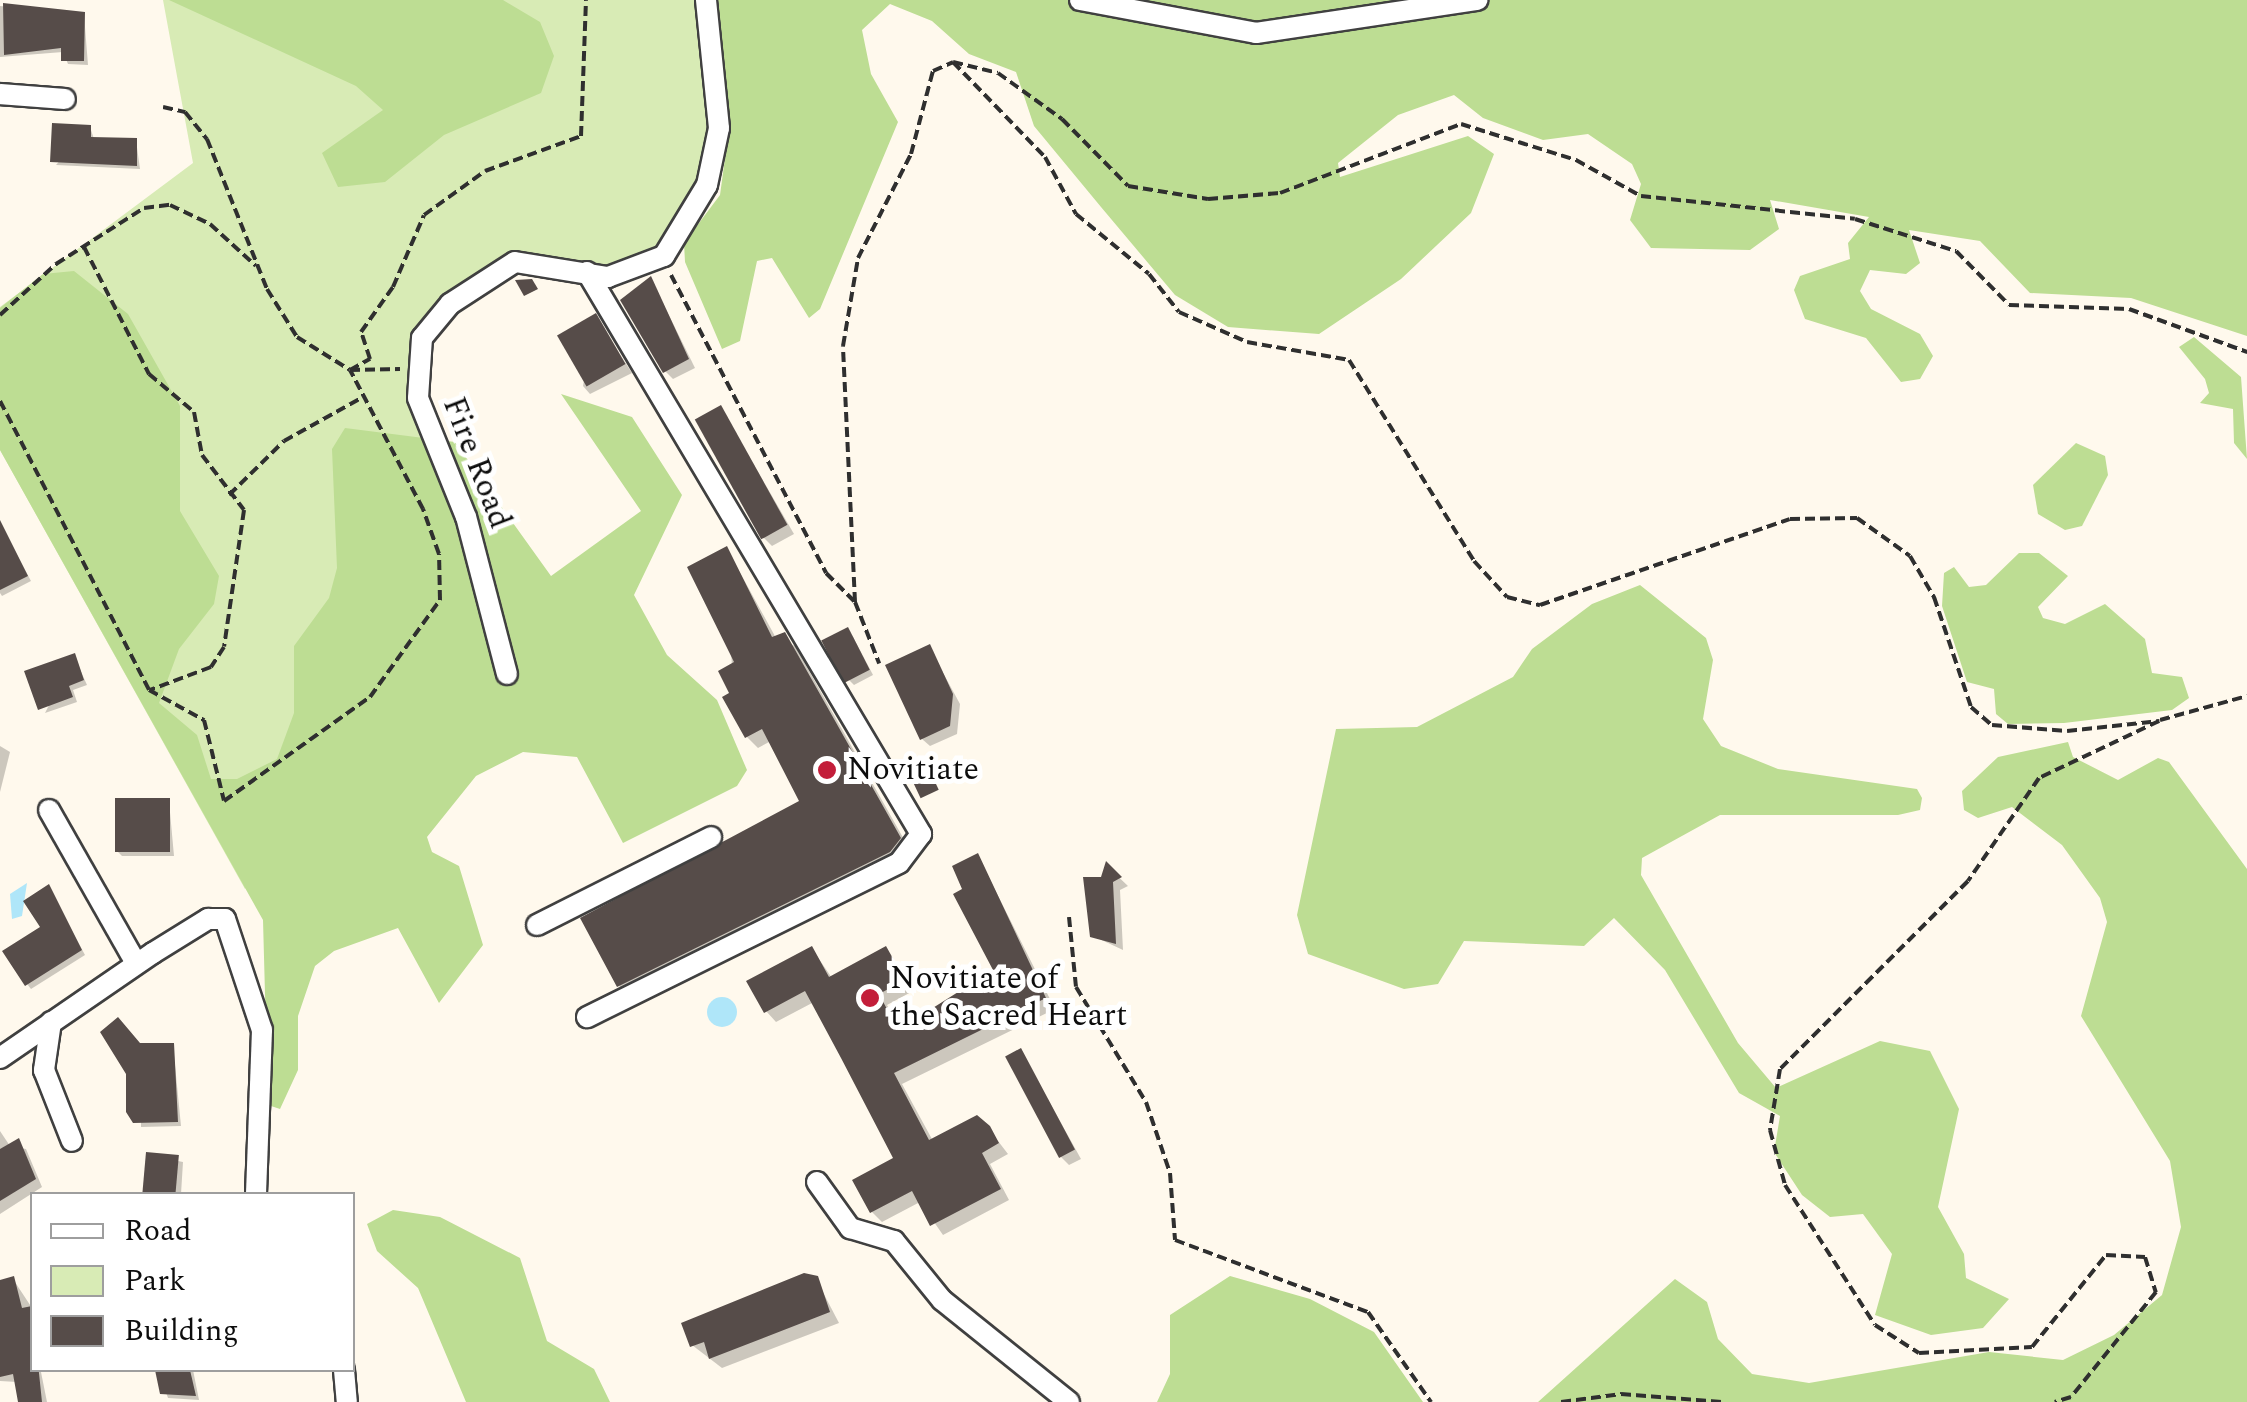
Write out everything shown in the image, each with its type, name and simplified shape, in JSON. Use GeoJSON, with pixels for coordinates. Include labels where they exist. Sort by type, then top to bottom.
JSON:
{"type":"FeatureCollection","features":[{"type":"Feature","properties":{"kind":"street"},"geometry":{"type":"LineString","coordinates":[[664,256],[708,184],[719,128],[706,0]]}},
{"type":"Feature","properties":{"kind":"street"},"geometry":{"type":"LineString","coordinates":[[1080,0],[1256,32],[1478,0]]}},
{"type":"Feature","properties":{"kind":"street"},"geometry":{"type":"LineString","coordinates":[[0,94],[65,99]]}},
{"type":"Feature","properties":{"kind":"street","name":"Fire Road"},"geometry":{"type":"LineString","coordinates":[[507,674],[491,596],[428,430],[416,370],[434,320],[480,281],[516,262],[608,278],[664,256]]}},
{"type":"Feature","properties":{"kind":"street"},"geometry":{"type":"LineString","coordinates":[[586,272],[920,834],[899,863],[587,1017]]}},
{"type":"Feature","properties":{"kind":"street"},"geometry":{"type":"LineString","coordinates":[[49,810],[136,963]]}},
{"type":"Feature","properties":{"kind":"street"},"geometry":{"type":"LineString","coordinates":[[537,925],[712,837]]}},
{"type":"Feature","properties":{"kind":"street"},"geometry":{"type":"LineString","coordinates":[[3,1056],[136,963],[208,919],[225,919],[262,1030],[256,1192]]}},
{"type":"Feature","properties":{"kind":"street"},"geometry":{"type":"LineString","coordinates":[[51,1022],[44,1070],[72,1141]]}},
{"type":"Feature","properties":{"kind":"street"},"geometry":{"type":"LineString","coordinates":[[3,1056],[44,1070]]}},
{"type":"Feature","properties":{"kind":"street"},"geometry":{"type":"LineString","coordinates":[[817,1182],[850,1228],[894,1241],[942,1300],[1069,1402]]}},
{"type":"Feature","properties":{"kind":"street"},"geometry":{"type":"LineString","coordinates":[[344,1372],[347,1402]]}},
{"type":"Feature","properties":{"kind":"path"},"geometry":{"type":"LineString","coordinates":[[350,370],[370,359],[361,332],[393,287],[424,215],[484,172],[580,136],[586,0]]}},
{"type":"Feature","properties":{"kind":"path"},"geometry":{"type":"LineString","coordinates":[[953,62],[1045,156],[1076,214],[1149,274],[1178,312],[1247,342],[1348,360],[1474,561],[1507,597],[1540,605],[1790,519],[1857,518],[1910,556],[1934,597],[1970,707],[1992,725],[2067,731],[2159,721]]}},
{"type":"Feature","properties":{"kind":"path"},"geometry":{"type":"LineString","coordinates":[[878,663],[854,602],[843,346],[858,258],[912,154],[933,71],[953,62],[998,73],[1030,96],[1128,186],[1208,199],[1280,193],[1461,124],[1576,160],[1641,196],[1855,219],[1956,251],[2009,304],[2129,309],[2247,352]]}},
{"type":"Feature","properties":{"kind":"path"},"geometry":{"type":"LineString","coordinates":[[0,401],[149,690],[204,720],[224,801],[370,697],[406,659],[440,600],[439,554],[365,396],[350,370],[296,337],[259,270],[207,138],[185,112],[163,107]]}},
{"type":"Feature","properties":{"kind":"path"},"geometry":{"type":"LineString","coordinates":[[0,315],[84,247],[144,208],[170,205],[210,224],[259,270]]}},
{"type":"Feature","properties":{"kind":"path"},"geometry":{"type":"LineString","coordinates":[[84,247],[149,374],[194,412],[202,455],[244,510],[224,647],[211,667],[149,690]]}},
{"type":"Feature","properties":{"kind":"path"},"geometry":{"type":"LineString","coordinates":[[664,256],[718,378],[760,437],[826,573],[854,602]]}},
{"type":"Feature","properties":{"kind":"path"},"geometry":{"type":"LineString","coordinates":[[350,370],[416,370]]}},
{"type":"Feature","properties":{"kind":"path"},"geometry":{"type":"LineString","coordinates":[[230,495],[284,441],[365,396]]}},
{"type":"Feature","properties":{"kind":"path"},"geometry":{"type":"LineString","coordinates":[[2055,1402],[2071,1397],[2156,1292],[2145,1257],[2106,1255],[2032,1346],[1919,1353],[1875,1325],[1840,1279],[1785,1185],[1772,1115],[1780,1069],[1968,881],[2039,778],[2159,721],[2247,696]]}},
{"type":"Feature","properties":{"kind":"path"},"geometry":{"type":"LineString","coordinates":[[1069,917],[1076,986],[1146,1102],[1170,1173],[1175,1240],[1368,1312],[1431,1402]]}},
{"type":"Feature","properties":{"kind":"path"},"geometry":{"type":"LineString","coordinates":[[1561,1402],[1621,1394],[1722,1402]]}},
{"type":"Feature","properties":{"kind":"green space"},"geometry":{"type":"Polygon","coordinates":[[[163,0],[706,0],[712,36],[707,185],[664,256],[608,277],[515,262],[450,304],[416,370],[466,517],[245,889],[0,450],[0,307],[193,163],[163,0]]]}},
{"type":"Feature","properties":{"kind":"green space"},"geometry":{"type":"Polygon","coordinates":[[[169,0],[503,0],[540,22],[554,56],[541,93],[444,135],[385,182],[338,187],[322,153],[383,110],[356,86],[169,0]]]}},
{"type":"Feature","properties":{"kind":"green space"},"geometry":{"type":"Polygon","coordinates":[[[717,0],[2247,0],[2247,336],[2131,298],[2030,293],[1980,241],[1909,230],[1920,263],[1906,274],[1870,270],[1860,291],[1871,309],[1920,334],[1933,356],[1920,379],[1901,382],[1866,338],[1805,319],[1794,290],[1800,276],[1850,259],[1848,243],[1869,217],[1770,200],[1779,229],[1750,250],[1651,248],[1630,220],[1641,184],[1632,164],[1588,134],[1543,140],[1483,118],[1454,95],[1398,115],[1338,163],[1340,177],[1468,136],[1494,154],[1471,213],[1401,279],[1319,334],[1228,327],[1175,295],[1101,207],[1034,126],[1016,72],[969,54],[932,21],[890,4],[862,30],[871,74],[898,122],[820,309],[809,318],[772,258],[757,261],[740,341],[722,349],[685,262],[684,243],[720,195],[729,129],[717,0]]]}},
{"type":"Feature","properties":{"kind":"green space"},"geometry":{"type":"Polygon","coordinates":[[[74,271],[128,314],[180,406],[180,511],[219,576],[214,604],[179,649],[159,703],[197,735],[211,779],[237,779],[277,759],[294,713],[294,646],[329,598],[337,568],[332,449],[345,428],[455,442],[551,576],[641,511],[561,394],[632,417],[682,495],[634,595],[667,655],[717,700],[747,770],[737,786],[623,843],[577,757],[523,752],[476,776],[427,837],[432,852],[459,866],[483,945],[439,1003],[398,928],[334,951],[315,966],[298,1016],[298,1070],[280,1109],[268,1105],[263,920],[0,450],[0,308],[43,274],[74,271]]]}},
{"type":"Feature","properties":{"kind":"green space"},"geometry":{"type":"Polygon","coordinates":[[[2194,337],[2241,377],[2247,459],[2234,443],[2233,409],[2200,403],[2209,393],[2205,379],[2179,347],[2194,337]]]}},
{"type":"Feature","properties":{"kind":"green space"},"geometry":{"type":"Polygon","coordinates":[[[2076,443],[2105,456],[2108,475],[2082,526],[2065,530],[2038,514],[2033,485],[2076,443]]]}},
{"type":"Feature","properties":{"kind":"green space"},"geometry":{"type":"Polygon","coordinates":[[[2019,553],[2039,553],[2068,576],[2038,607],[2043,618],[2065,624],[2105,604],[2145,639],[2152,673],[2182,677],[2189,698],[2172,710],[2064,723],[2008,724],[1996,714],[1994,689],[1967,682],[1942,606],[1944,573],[1954,567],[1969,587],[1986,585],[2019,553]]]}},
{"type":"Feature","properties":{"kind":"green space"},"geometry":{"type":"Polygon","coordinates":[[[1640,585],[1706,638],[1713,660],[1703,719],[1721,746],[1778,769],[1917,789],[1922,798],[1920,810],[1898,815],[1720,815],[1642,858],[1641,875],[1738,1043],[1776,1088],[1880,1041],[1930,1051],[1959,1109],[1938,1207],[1964,1254],[1966,1278],[2009,1299],[1983,1328],[1931,1335],[1875,1315],[1892,1254],[1863,1214],[1830,1217],[1802,1195],[1774,1152],[1780,1116],[1739,1093],[1665,970],[1614,918],[1584,946],[1464,941],[1438,984],[1404,989],[1308,954],[1297,915],[1336,729],[1417,727],[1513,677],[1532,649],[1592,604],[1640,585]]]}},
{"type":"Feature","properties":{"kind":"green space"},"geometry":{"type":"Polygon","coordinates":[[[2068,742],[2073,757],[2118,780],[2158,758],[2169,762],[2247,869],[2247,1402],[1538,1402],[1675,1279],[1707,1302],[1718,1339],[1752,1374],[1809,1383],[1989,1352],[2063,1360],[2114,1335],[2162,1295],[2181,1227],[2170,1161],[2081,1016],[2107,922],[2100,898],[2062,845],[2012,807],[1978,818],[1964,810],[1962,791],[1998,757],[2068,742]]]}},
{"type":"Feature","properties":{"kind":"green space"},"geometry":{"type":"Polygon","coordinates":[[[393,1210],[440,1217],[520,1258],[547,1341],[594,1369],[610,1402],[466,1402],[418,1288],[377,1251],[367,1224],[393,1210]]]}},
{"type":"Feature","properties":{"kind":"green space"},"geometry":{"type":"Polygon","coordinates":[[[1230,1276],[1310,1299],[1374,1332],[1423,1402],[1157,1402],[1170,1374],[1170,1315],[1230,1276]]]}},
{"type":"Feature","properties":{"kind":"water"},"geometry":{"type":"Polygon","coordinates":[[[27,883],[22,916],[12,919],[10,894],[27,883]]]}},
{"type":"Feature","properties":{"kind":"water"},"geometry":{"type":"Polygon","coordinates":[[[722,997],[732,1002],[737,1012],[732,1022],[722,1027],[712,1022],[707,1012],[712,1002],[722,997]]]}},
{"type":"Feature","properties":{"kind":"building"},"geometry":{"type":"Polygon","coordinates":[[[3,3],[85,12],[84,61],[61,61],[61,48],[4,55],[3,3]]]}},
{"type":"Feature","properties":{"kind":"building"},"geometry":{"type":"Polygon","coordinates":[[[52,123],[91,125],[91,137],[137,138],[137,166],[50,162],[52,123]]]}},
{"type":"Feature","properties":{"kind":"building"},"geometry":{"type":"Polygon","coordinates":[[[651,276],[689,359],[663,373],[620,300],[651,276]]]}},
{"type":"Feature","properties":{"kind":"building"},"geometry":{"type":"Polygon","coordinates":[[[532,279],[538,289],[524,296],[515,280],[532,279]]]}},
{"type":"Feature","properties":{"kind":"building"},"geometry":{"type":"Polygon","coordinates":[[[596,313],[626,364],[587,387],[557,336],[596,313]]]}},
{"type":"Feature","properties":{"kind":"building"},"geometry":{"type":"Polygon","coordinates":[[[721,405],[787,525],[761,539],[695,420],[721,405]]]}},
{"type":"Feature","properties":{"kind":"building"},"geometry":{"type":"Polygon","coordinates":[[[0,520],[28,576],[0,590],[0,520]]]}},
{"type":"Feature","properties":{"kind":"building","name":"Novitiate"},"geometry":{"type":"Polygon","coordinates":[[[727,546],[772,637],[785,632],[901,838],[890,852],[617,987],[580,918],[799,801],[762,729],[745,738],[722,697],[729,693],[718,671],[734,662],[687,567],[727,546]]]}},
{"type":"Feature","properties":{"kind":"building"},"geometry":{"type":"Polygon","coordinates":[[[848,627],[870,670],[843,683],[821,641],[848,627]]]}},
{"type":"Feature","properties":{"kind":"building"},"geometry":{"type":"Polygon","coordinates":[[[930,644],[953,694],[950,726],[920,740],[885,665],[930,644]]]}},
{"type":"Feature","properties":{"kind":"building"},"geometry":{"type":"Polygon","coordinates":[[[75,653],[84,680],[69,686],[73,697],[38,710],[24,671],[75,653]]]}},
{"type":"Feature","properties":{"kind":"building"},"geometry":{"type":"Polygon","coordinates":[[[929,769],[939,790],[921,798],[911,777],[929,769]]]}},
{"type":"Feature","properties":{"kind":"building"},"geometry":{"type":"Polygon","coordinates":[[[115,798],[170,798],[170,852],[115,852],[115,798]]]}},
{"type":"Feature","properties":{"kind":"building"},"geometry":{"type":"Polygon","coordinates":[[[978,853],[1046,998],[894,1073],[929,1140],[977,1115],[990,1126],[999,1143],[982,1153],[1001,1189],[930,1226],[912,1191],[870,1213],[852,1180],[893,1158],[805,991],[764,1013],[746,981],[812,946],[829,977],[886,946],[905,980],[879,994],[897,1028],[928,1011],[993,970],[953,894],[962,889],[952,866],[978,853]]]}},
{"type":"Feature","properties":{"kind":"building"},"geometry":{"type":"Polygon","coordinates":[[[1106,861],[1122,877],[1113,882],[1116,944],[1090,937],[1083,877],[1101,877],[1106,861]]]}},
{"type":"Feature","properties":{"kind":"building"},"geometry":{"type":"Polygon","coordinates":[[[49,884],[82,950],[25,986],[2,951],[40,927],[23,901],[49,884]]]}},
{"type":"Feature","properties":{"kind":"building"},"geometry":{"type":"Polygon","coordinates":[[[118,1017],[140,1043],[174,1043],[178,1122],[133,1123],[126,1112],[126,1074],[100,1032],[118,1017]]]}},
{"type":"Feature","properties":{"kind":"building"},"geometry":{"type":"Polygon","coordinates":[[[1021,1048],[1075,1150],[1059,1158],[1005,1056],[1021,1048]]]}},
{"type":"Feature","properties":{"kind":"building"},"geometry":{"type":"Polygon","coordinates":[[[19,1138],[36,1179],[0,1201],[0,1149],[19,1138]]]}},
{"type":"Feature","properties":{"kind":"building"},"geometry":{"type":"Polygon","coordinates":[[[146,1152],[179,1155],[176,1192],[143,1192],[146,1152]]]}},
{"type":"Feature","properties":{"kind":"building"},"geometry":{"type":"Polygon","coordinates":[[[804,1273],[818,1276],[830,1312],[709,1359],[704,1342],[690,1347],[681,1323],[804,1273]]]}},
{"type":"Feature","properties":{"kind":"building"},"geometry":{"type":"Polygon","coordinates":[[[14,1276],[22,1308],[30,1306],[30,1372],[39,1372],[42,1402],[18,1402],[13,1374],[0,1377],[0,1280],[14,1276]]]}},
{"type":"Feature","properties":{"kind":"building"},"geometry":{"type":"Polygon","coordinates":[[[155,1372],[190,1372],[196,1396],[160,1394],[155,1372]]]}},
{"type":"Feature","properties":{"kind":"place","name":"Novitiate"},"geometry":{"type":"Point","coordinates":[827,770]}},
{"type":"Feature","properties":{"kind":"place","name":"Novitiate of the Sacred Heart"},"geometry":{"type":"Point","coordinates":[870,998]}}]}
